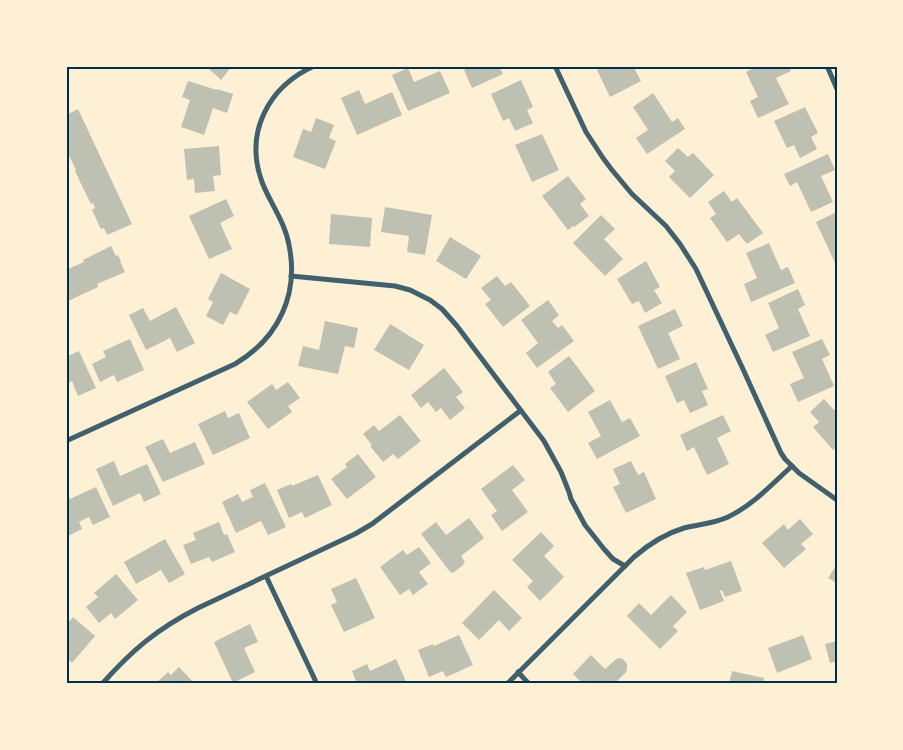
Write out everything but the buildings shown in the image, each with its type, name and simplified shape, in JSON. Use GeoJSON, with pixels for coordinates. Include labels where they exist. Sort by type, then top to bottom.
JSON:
{"type":"FeatureCollection","features":[{"type":"Feature","properties":{"kind":"street"},"geometry":{"type":"LineString","coordinates":[[66,441],[228,368],[248,357],[270,335],[278,323],[291,287],[292,256],[283,226],[262,182],[257,160],[258,131],[262,116],[274,97],[289,81],[314,66]]}},
{"type":"Feature","properties":{"kind":"street"},"geometry":{"type":"LineString","coordinates":[[555,66],[586,132],[602,158],[632,194],[666,226],[696,268],[781,453],[799,473],[837,500]]}},
{"type":"Feature","properties":{"kind":"street"},"geometry":{"type":"LineString","coordinates":[[827,66],[837,88]]}},
{"type":"Feature","properties":{"kind":"street"},"geometry":{"type":"LineString","coordinates":[[291,276],[395,286],[410,290],[430,300],[442,309],[457,326],[547,448],[561,472],[571,499],[585,525],[604,550],[625,566]]}},
{"type":"Feature","properties":{"kind":"street"},"geometry":{"type":"LineString","coordinates":[[102,684],[124,659],[165,626],[198,608],[366,528],[520,410]]}},
{"type":"Feature","properties":{"kind":"street"},"geometry":{"type":"LineString","coordinates":[[507,684],[644,548],[660,538],[684,528],[714,522],[737,512],[747,506],[792,466]]}},
{"type":"Feature","properties":{"kind":"street"},"geometry":{"type":"LineString","coordinates":[[266,576],[317,684]]}},
{"type":"Feature","properties":{"kind":"street"},"geometry":{"type":"LineString","coordinates":[[518,672],[529,684]]}}]}
